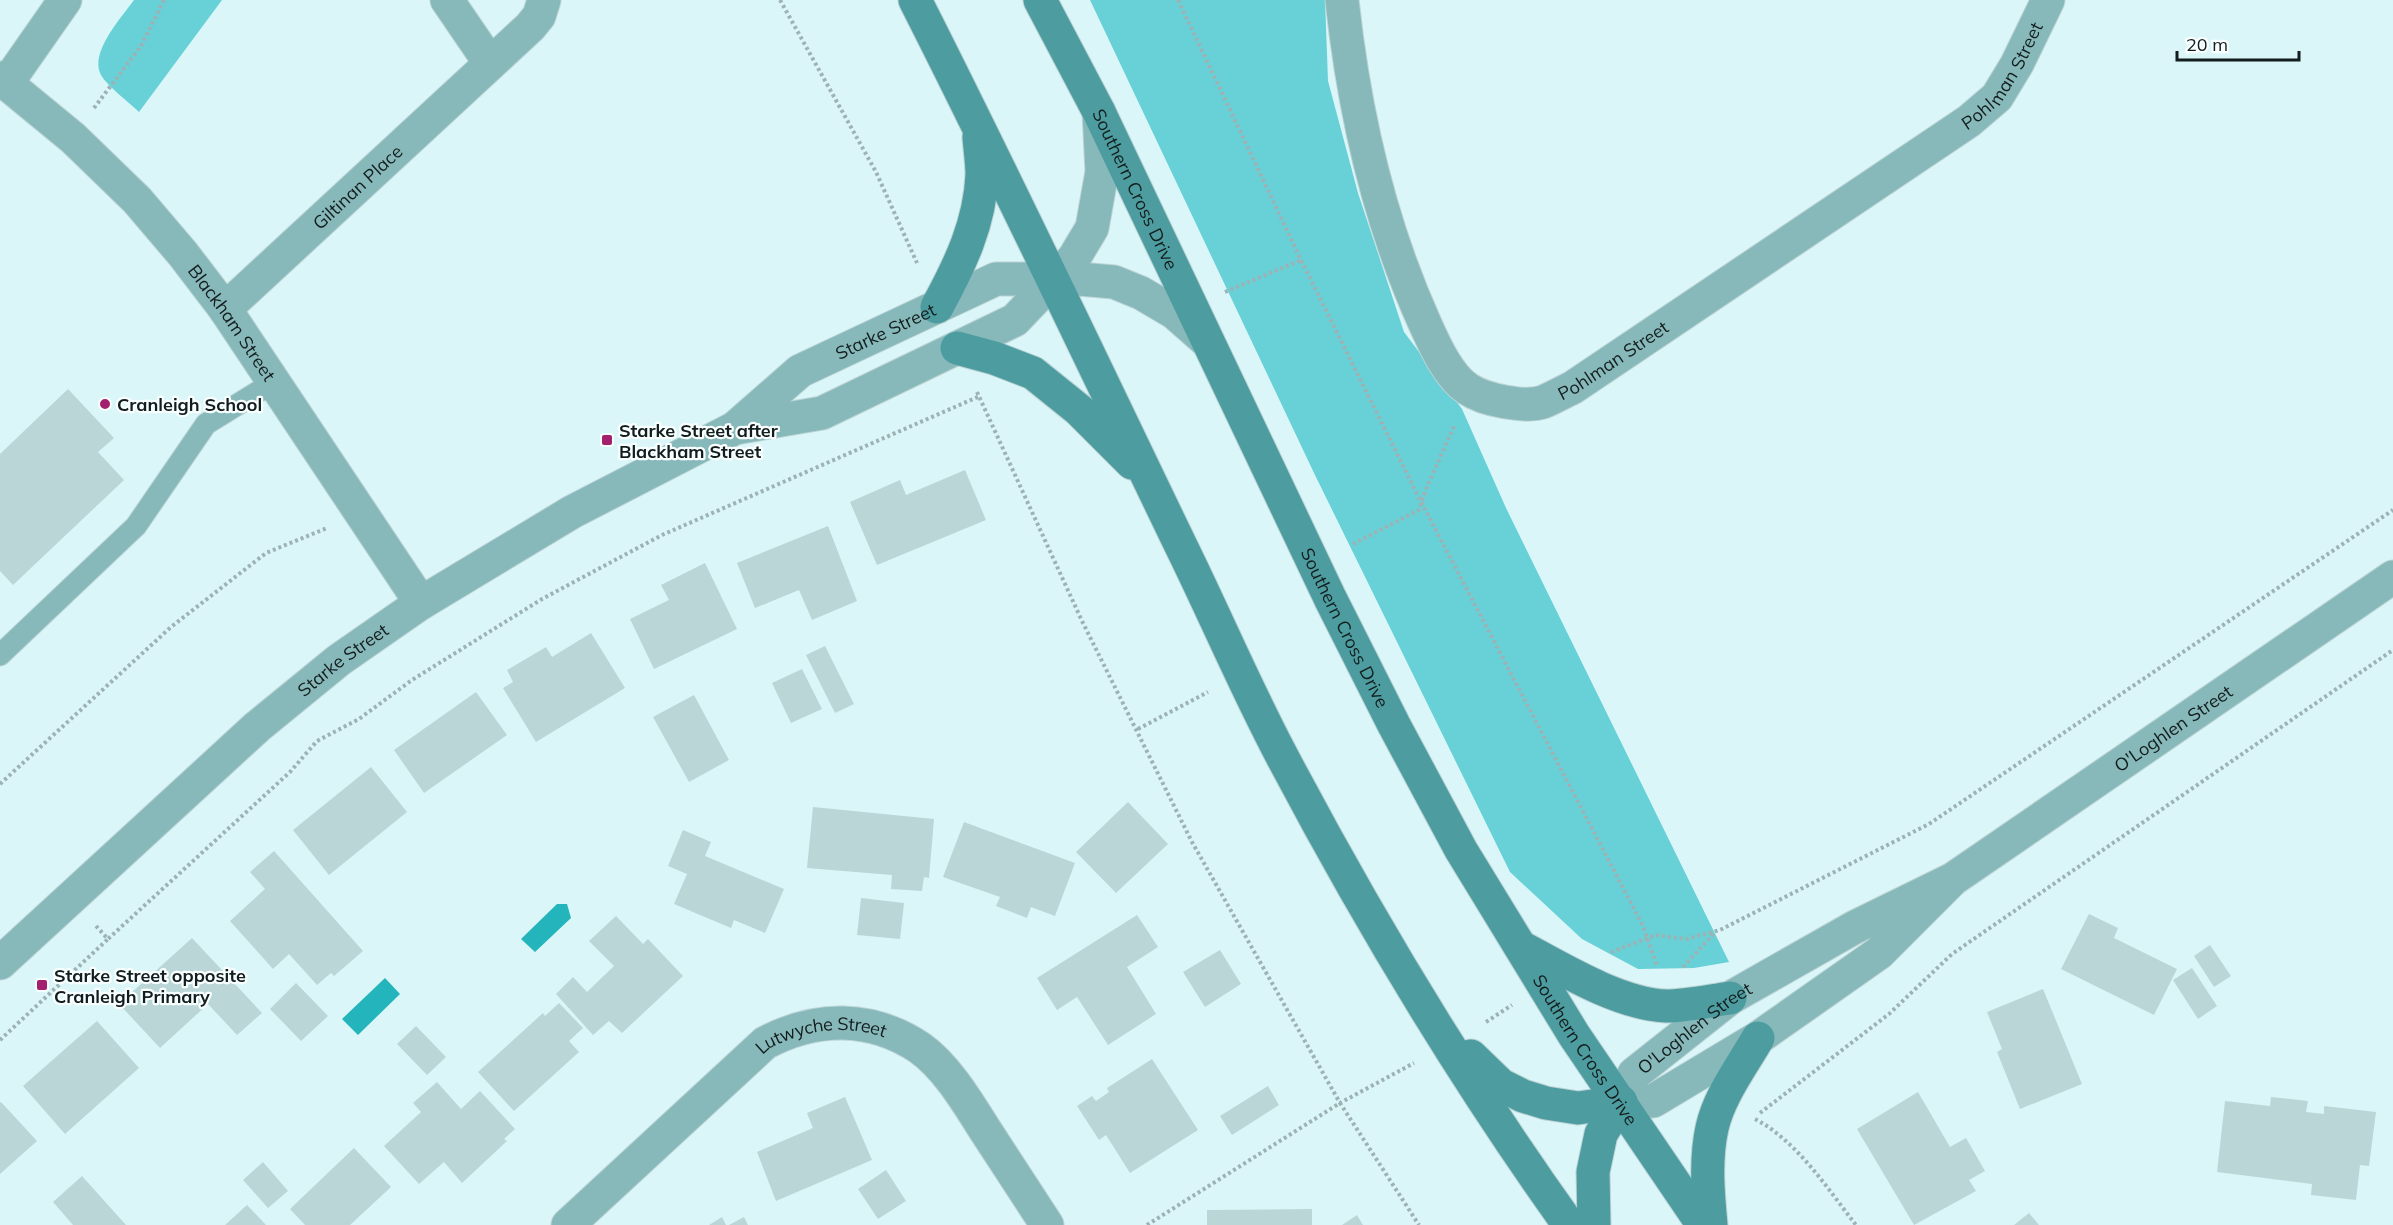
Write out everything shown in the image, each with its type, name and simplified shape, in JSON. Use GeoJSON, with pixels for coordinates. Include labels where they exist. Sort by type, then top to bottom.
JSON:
{"type":"FeatureCollection","features":[{"type":"Feature","properties":{"kind":"main road"},"geometry":{"type":"LineString","coordinates":[[915,0],[1055,280],[1283,757],[1356,891],[1441,1033],[1529,1169],[1569,1225]]}},
{"type":"Feature","properties":{"kind":"main road","name":"Southern Cross Drive"},"geometry":{"type":"LineString","coordinates":[[1040,0],[1099,112],[1330,598],[1461,850],[1574,1035],[1703,1225]]}},
{"type":"Feature","properties":{"kind":"main road"},"geometry":{"type":"LineString","coordinates":[[937,307],[956,272],[975,223],[982,174],[978,124]]}},
{"type":"Feature","properties":{"kind":"main road"},"geometry":{"type":"LineString","coordinates":[[957,348],[994,358],[1033,373],[1079,410],[1150,481]]}},
{"type":"Feature","properties":{"kind":"main road"},"geometry":{"type":"LineString","coordinates":[[1521,947],[1568,972],[1635,1002],[1667,1006],[1730,998]]}},
{"type":"Feature","properties":{"kind":"main road"},"geometry":{"type":"LineString","coordinates":[[1441,1033],[1501,1085],[1523,1096],[1546,1103],[1578,1108],[1621,1102]]}},
{"type":"Feature","properties":{"kind":"main road"},"geometry":{"type":"LineString","coordinates":[[1711,1225],[1707,1184],[1711,1129],[1718,1108],[1758,1038]]}},
{"type":"Feature","properties":{"kind":"main road"},"geometry":{"type":"LineString","coordinates":[[1594,1225],[1592,1207],[1595,1162],[1601,1134],[1621,1102]]}},
{"type":"Feature","properties":{"kind":"street"},"geometry":{"type":"LineString","coordinates":[[3,80],[65,0]]}},
{"type":"Feature","properties":{"kind":"street"},"geometry":{"type":"LineString","coordinates":[[447,0],[490,63]]}},
{"type":"Feature","properties":{"kind":"street","name":"Giltinan Place"},"geometry":{"type":"LineString","coordinates":[[225,309],[530,27],[539,16],[544,0]]}},
{"type":"Feature","properties":{"kind":"street","name":"Pohlman Street"},"geometry":{"type":"LineString","coordinates":[[1342,0],[1356,104],[1387,225],[1412,297],[1441,359],[1468,389],[1506,403],[1541,403],[1572,388],[1969,121],[1997,97],[2017,64],[2048,0]]}},
{"type":"Feature","properties":{"kind":"street","name":"Blackham Street"},"geometry":{"type":"LineString","coordinates":[[3,80],[73,138],[137,200],[183,254],[225,309],[421,603]]}},
{"type":"Feature","properties":{"kind":"street","name":"Starke Street"},"geometry":{"type":"LineString","coordinates":[[735,428],[822,413],[1015,320],[1074,258],[1092,228],[1102,171],[1099,112]]}},
{"type":"Feature","properties":{"kind":"street","name":"Starke Street"},"geometry":{"type":"LineString","coordinates":[[0,963],[257,727],[339,660],[421,603],[572,512],[735,428],[800,371],[996,279],[1079,279],[1114,282],[1141,292],[1175,313],[1208,342]]}},
{"type":"Feature","properties":{"kind":"street","name":"O'Loghlen Street"},"geometry":{"type":"LineString","coordinates":[[1953,879],[1880,953],[1758,1038],[1653,1101],[1621,1102],[1634,1074],[1730,998],[1855,927],[1953,879],[2393,578]]}},
{"type":"Feature","properties":{"kind":"street","name":"Lutwyche Street"},"geometry":{"type":"LineString","coordinates":[[568,1225],[765,1043],[786,1032],[831,1021],[878,1027],[920,1049],[956,1084],[1047,1225]]}},
{"type":"Feature","properties":{"kind":"lane"},"geometry":{"type":"LineString","coordinates":[[0,655],[136,526],[207,424],[274,382]]}},
{"type":"Feature","properties":{"kind":"path"},"geometry":{"type":"LineString","coordinates":[[73,138],[141,46],[164,0]]}},
{"type":"Feature","properties":{"kind":"path"},"geometry":{"type":"LineString","coordinates":[[780,0],[876,172],[919,267]]}},
{"type":"Feature","properties":{"kind":"path"},"geometry":{"type":"LineString","coordinates":[[1178,0],[1301,260],[1422,503],[1648,937],[1656,935],[1686,939],[1716,930],[1929,824],[2393,510]]}},
{"type":"Feature","properties":{"kind":"path"},"geometry":{"type":"LineString","coordinates":[[1191,306],[1301,260]]}},
{"type":"Feature","properties":{"kind":"path"},"geometry":{"type":"LineString","coordinates":[[1353,544],[1419,510],[1425,489],[1462,409],[1468,389]]}},
{"type":"Feature","properties":{"kind":"path"},"geometry":{"type":"LineString","coordinates":[[0,1040],[290,772],[317,741],[359,719],[412,680],[542,599],[662,534],[979,396],[1082,621],[1138,729],[1192,842],[1340,1103],[1419,1225]]}},
{"type":"Feature","properties":{"kind":"path"},"geometry":{"type":"LineString","coordinates":[[0,784],[171,627],[266,553],[328,528],[358,509]]}},
{"type":"Feature","properties":{"kind":"path"},"geometry":{"type":"LineString","coordinates":[[1710,1148],[1727,1138],[1889,1014],[1952,954],[2393,650]]}},
{"type":"Feature","properties":{"kind":"path"},"geometry":{"type":"LineString","coordinates":[[1138,729],[1218,687]]}},
{"type":"Feature","properties":{"kind":"path"},"geometry":{"type":"LineString","coordinates":[[71,897],[108,939]]}},
{"type":"Feature","properties":{"kind":"path"},"geometry":{"type":"LineString","coordinates":[[1679,971],[1717,932],[1716,930]]}},
{"type":"Feature","properties":{"kind":"path"},"geometry":{"type":"LineString","coordinates":[[1147,1225],[1340,1103],[1441,1033]]}},
{"type":"Feature","properties":{"kind":"path"},"geometry":{"type":"LineString","coordinates":[[1783,1140],[1806,1162],[1856,1225]]}},
{"type":"Feature","properties":{"kind":"shaded area"},"geometry":{"type":"Polygon","coordinates":[[[134,0],[222,0],[139,112],[108,84],[98,66],[99,57],[108,36],[134,0]]]}},
{"type":"Feature","properties":{"kind":"shaded area"},"geometry":{"type":"Polygon","coordinates":[[[1090,0],[1325,0],[1328,81],[1358,193],[1404,332],[1462,409],[1506,508],[1729,962],[1694,968],[1638,969],[1582,939],[1510,872],[1314,473],[1090,0]]]}},
{"type":"Feature","properties":{"kind":"shaded area"},"geometry":{"type":"Polygon","coordinates":[[[557,904],[567,904],[571,918],[535,952],[521,939],[557,904]]]}},
{"type":"Feature","properties":{"kind":"shaded area"},"geometry":{"type":"Polygon","coordinates":[[[385,978],[400,994],[358,1035],[342,1019],[385,978]]]}},
{"type":"Feature","properties":{"kind":"building"},"geometry":{"type":"Polygon","coordinates":[[[68,389],[114,438],[98,452],[124,480],[13,585],[0,571],[0,454],[68,389]]]}},
{"type":"Feature","properties":{"kind":"building"},"geometry":{"type":"Polygon","coordinates":[[[965,470],[986,520],[877,565],[850,502],[900,480],[906,495],[965,470]]]}},
{"type":"Feature","properties":{"kind":"building"},"geometry":{"type":"Polygon","coordinates":[[[828,526],[857,601],[812,620],[799,590],[755,608],[737,563],[828,526]]]}},
{"type":"Feature","properties":{"kind":"building"},"geometry":{"type":"Polygon","coordinates":[[[705,563],[737,629],[654,669],[630,619],[669,600],[661,585],[705,563]]]}},
{"type":"Feature","properties":{"kind":"building"},"geometry":{"type":"Polygon","coordinates":[[[591,633],[625,688],[536,742],[503,688],[513,682],[507,670],[546,647],[552,657],[591,633]]]}},
{"type":"Feature","properties":{"kind":"building"},"geometry":{"type":"Polygon","coordinates":[[[825,646],[854,704],[835,713],[806,655],[825,646]]]}},
{"type":"Feature","properties":{"kind":"building"},"geometry":{"type":"Polygon","coordinates":[[[802,669],[822,709],[791,723],[772,683],[802,669]]]}},
{"type":"Feature","properties":{"kind":"building"},"geometry":{"type":"Polygon","coordinates":[[[476,692],[507,735],[424,793],[394,750],[476,692]]]}},
{"type":"Feature","properties":{"kind":"building"},"geometry":{"type":"Polygon","coordinates":[[[694,695],[729,760],[689,782],[653,717],[694,695]]]}},
{"type":"Feature","properties":{"kind":"building"},"geometry":{"type":"Polygon","coordinates":[[[371,767],[407,812],[329,875],[293,830],[371,767]]]}},
{"type":"Feature","properties":{"kind":"building"},"geometry":{"type":"Polygon","coordinates":[[[1128,802],[1168,844],[1116,893],[1076,852],[1128,802]]]}},
{"type":"Feature","properties":{"kind":"building"},"geometry":{"type":"Polygon","coordinates":[[[813,807],[934,819],[929,878],[924,877],[922,891],[891,889],[892,875],[807,868],[813,807]]]}},
{"type":"Feature","properties":{"kind":"building"},"geometry":{"type":"Polygon","coordinates":[[[964,822],[1075,863],[1055,916],[1031,907],[1027,918],[996,906],[1000,897],[943,877],[964,822]]]}},
{"type":"Feature","properties":{"kind":"building"},"geometry":{"type":"Polygon","coordinates":[[[683,830],[711,842],[705,856],[784,889],[765,933],[734,920],[731,928],[674,904],[687,874],[668,866],[683,830]]]}},
{"type":"Feature","properties":{"kind":"building"},"geometry":{"type":"Polygon","coordinates":[[[274,851],[363,951],[334,976],[331,973],[317,985],[289,954],[273,969],[230,921],[265,889],[250,872],[274,851]]]}},
{"type":"Feature","properties":{"kind":"building"},"geometry":{"type":"Polygon","coordinates":[[[861,898],[904,903],[900,939],[857,935],[861,898]]]}},
{"type":"Feature","properties":{"kind":"building"},"geometry":{"type":"Polygon","coordinates":[[[2089,914],[2118,928],[2114,938],[2177,969],[2154,1015],[2061,969],[2089,914]]]}},
{"type":"Feature","properties":{"kind":"building"},"geometry":{"type":"Polygon","coordinates":[[[1137,915],[1158,947],[1127,967],[1156,1014],[1108,1045],[1077,997],[1057,1010],[1037,978],[1137,915]]]}},
{"type":"Feature","properties":{"kind":"building"},"geometry":{"type":"Polygon","coordinates":[[[616,916],[643,944],[648,939],[683,976],[622,1033],[609,1021],[593,1035],[556,994],[573,977],[587,992],[614,966],[589,941],[616,916]]]}},
{"type":"Feature","properties":{"kind":"building"},"geometry":{"type":"Polygon","coordinates":[[[192,938],[262,1013],[237,1035],[208,1004],[160,1048],[119,1004],[192,938]]]}},
{"type":"Feature","properties":{"kind":"building"},"geometry":{"type":"Polygon","coordinates":[[[2210,945],[2231,976],[2214,987],[2194,956],[2210,945]]]}},
{"type":"Feature","properties":{"kind":"building"},"geometry":{"type":"Polygon","coordinates":[[[1220,950],[1241,984],[1205,1007],[1183,972],[1220,950]]]}},
{"type":"Feature","properties":{"kind":"building"},"geometry":{"type":"Polygon","coordinates":[[[2192,968],[2217,1006],[2198,1019],[2173,980],[2192,968]]]}},
{"type":"Feature","properties":{"kind":"building"},"geometry":{"type":"Polygon","coordinates":[[[296,983],[328,1016],[301,1041],[270,1009],[296,983]]]}},
{"type":"Feature","properties":{"kind":"building"},"geometry":{"type":"Polygon","coordinates":[[[2043,989],[2082,1084],[2020,1109],[1997,1052],[2002,1049],[1987,1012],[2043,989]]]}},
{"type":"Feature","properties":{"kind":"building"},"geometry":{"type":"Polygon","coordinates":[[[559,1003],[583,1028],[569,1041],[579,1052],[514,1111],[478,1072],[543,1013],[545,1016],[559,1003]]]}},
{"type":"Feature","properties":{"kind":"building"},"geometry":{"type":"Polygon","coordinates":[[[97,1021],[139,1068],[65,1134],[23,1086],[97,1021]]]}},
{"type":"Feature","properties":{"kind":"building"},"geometry":{"type":"Polygon","coordinates":[[[416,1026],[446,1057],[427,1075],[397,1044],[416,1026]]]}},
{"type":"Feature","properties":{"kind":"building"},"geometry":{"type":"Polygon","coordinates":[[[1152,1059],[1198,1130],[1130,1173],[1106,1135],[1099,1140],[1077,1106],[1092,1096],[1096,1101],[1109,1092],[1107,1088],[1152,1059]]]}},
{"type":"Feature","properties":{"kind":"building"},"geometry":{"type":"Polygon","coordinates":[[[437,1082],[461,1109],[480,1091],[515,1129],[504,1139],[507,1141],[462,1183],[444,1162],[419,1184],[384,1146],[421,1112],[413,1103],[437,1082]]]}},
{"type":"Feature","properties":{"kind":"building"},"geometry":{"type":"Polygon","coordinates":[[[1268,1086],[1279,1105],[1232,1135],[1220,1116],[1268,1086]]]}},
{"type":"Feature","properties":{"kind":"building"},"geometry":{"type":"Polygon","coordinates":[[[1918,1092],[1950,1147],[1966,1138],[1985,1171],[1969,1180],[1976,1191],[1914,1225],[1857,1129],[1918,1092]]]}},
{"type":"Feature","properties":{"kind":"building"},"geometry":{"type":"Polygon","coordinates":[[[845,1097],[872,1160],[776,1201],[757,1152],[813,1128],[807,1113],[845,1097]]]}},
{"type":"Feature","properties":{"kind":"building"},"geometry":{"type":"Polygon","coordinates":[[[2271,1097],[2308,1101],[2306,1112],[2324,1114],[2324,1106],[2376,1112],[2369,1166],[2360,1165],[2356,1200],[2311,1195],[2312,1184],[2217,1172],[2225,1101],[2270,1106],[2271,1097]]]}},
{"type":"Feature","properties":{"kind":"building"},"geometry":{"type":"Polygon","coordinates":[[[0,1103],[37,1141],[0,1174],[0,1103]]]}},
{"type":"Feature","properties":{"kind":"building"},"geometry":{"type":"Polygon","coordinates":[[[354,1148],[391,1187],[350,1225],[305,1225],[290,1209],[354,1148]]]}},
{"type":"Feature","properties":{"kind":"building"},"geometry":{"type":"Polygon","coordinates":[[[263,1162],[288,1191],[268,1208],[243,1180],[263,1162]]]}},
{"type":"Feature","properties":{"kind":"building"},"geometry":{"type":"Polygon","coordinates":[[[886,1170],[906,1201],[878,1219],[858,1189],[886,1170]]]}},
{"type":"Feature","properties":{"kind":"building"},"geometry":{"type":"Polygon","coordinates":[[[82,1176],[126,1225],[73,1225],[53,1202],[82,1176]]]}},
{"type":"Feature","properties":{"kind":"building"},"geometry":{"type":"Polygon","coordinates":[[[247,1205],[266,1225],[225,1225],[247,1205]]]}},
{"type":"Feature","properties":{"kind":"building"},"geometry":{"type":"Polygon","coordinates":[[[1312,1209],[1312,1225],[1207,1225],[1207,1210],[1312,1209]]]}},
{"type":"Feature","properties":{"kind":"building"},"geometry":{"type":"Polygon","coordinates":[[[2029,1213],[2039,1225],[2014,1225],[2029,1213]]]}},
{"type":"Feature","properties":{"kind":"building"},"geometry":{"type":"Polygon","coordinates":[[[1357,1215],[1363,1225],[1342,1225],[1357,1215]]]}},
{"type":"Feature","properties":{"kind":"building"},"geometry":{"type":"Polygon","coordinates":[[[722,1217],[726,1225],[709,1225],[722,1217]]]}},
{"type":"Feature","properties":{"kind":"building"},"geometry":{"type":"Polygon","coordinates":[[[744,1217],[748,1225],[729,1225],[744,1217]]]}},
{"type":"Feature","properties":{"kind":"place","name":"Cranleigh School"},"geometry":{"type":"Point","coordinates":[105,404]}},
{"type":"Feature","properties":{"kind":"place","name":"Starke Street after Blackham Street"},"geometry":{"type":"Point","coordinates":[607,440]}},
{"type":"Feature","properties":{"kind":"place","name":"Starke Street opposite Cranleigh Primary"},"geometry":{"type":"Point","coordinates":[42,985]}}]}
